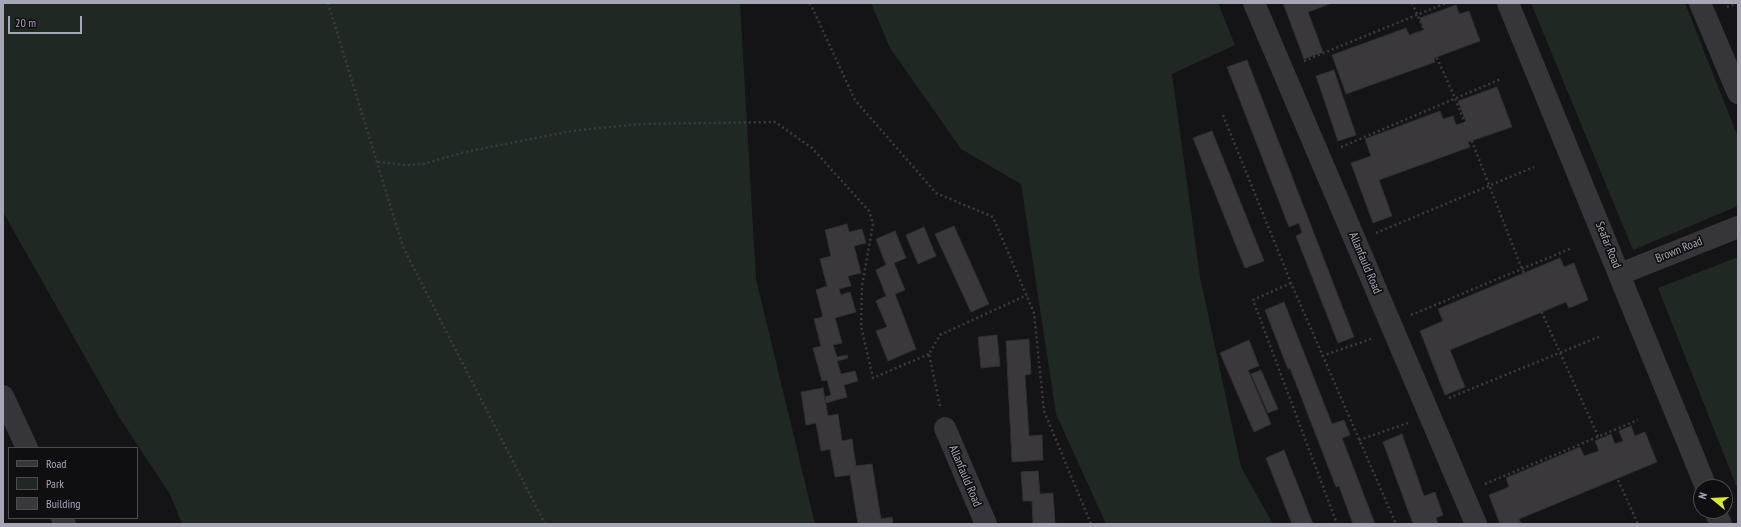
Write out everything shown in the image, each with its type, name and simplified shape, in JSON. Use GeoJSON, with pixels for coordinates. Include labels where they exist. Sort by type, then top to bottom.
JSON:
{"type":"FeatureCollection","features":[{"type":"Feature","properties":{"kind":"street","name":"Allanfauld Road"},"geometry":{"type":"LineString","coordinates":[[1254,3],[1476,524]]}},
{"type":"Feature","properties":{"kind":"street","name":"Seafar Road"},"geometry":{"type":"LineString","coordinates":[[1508,3],[1703,479]]}},
{"type":"Feature","properties":{"kind":"street"},"geometry":{"type":"LineString","coordinates":[[1700,3],[1738,93]]}},
{"type":"Feature","properties":{"kind":"street","name":"Brown Road"},"geometry":{"type":"LineString","coordinates":[[1620,274],[1738,227]]}},
{"type":"Feature","properties":{"kind":"street"},"geometry":{"type":"LineString","coordinates":[[3,396],[27,447]]}},
{"type":"Feature","properties":{"kind":"street","name":"Allanfauld Road"},"geometry":{"type":"LineString","coordinates":[[945,428],[986,524]]}},
{"type":"Feature","properties":{"kind":"path"},"geometry":{"type":"LineString","coordinates":[[328,3],[403,247],[545,524]]}},
{"type":"Feature","properties":{"kind":"path"},"geometry":{"type":"LineString","coordinates":[[810,3],[854,100],[936,193],[993,217],[1034,313],[1044,411],[1091,524]]}},
{"type":"Feature","properties":{"kind":"path"},"geometry":{"type":"LineString","coordinates":[[1412,3],[1455,98],[1522,269],[1638,524]]}},
{"type":"Feature","properties":{"kind":"path"},"geometry":{"type":"LineString","coordinates":[[1283,70],[1446,3]]}},
{"type":"Feature","properties":{"kind":"path"},"geometry":{"type":"LineString","coordinates":[[1320,157],[1501,79]]}},
{"type":"Feature","properties":{"kind":"path"},"geometry":{"type":"LineString","coordinates":[[1223,115],[1291,283],[1396,524]]}},
{"type":"Feature","properties":{"kind":"path"},"geometry":{"type":"LineString","coordinates":[[378,162],[406,165],[423,164],[465,152],[571,131],[641,124],[775,122],[812,148],[869,211],[873,224],[862,286],[861,326],[873,378],[929,354],[940,335],[1027,295]]}},
{"type":"Feature","properties":{"kind":"path"},"geometry":{"type":"LineString","coordinates":[[1356,242],[1534,167]]}},
{"type":"Feature","properties":{"kind":"path"},"geometry":{"type":"LineString","coordinates":[[1322,356],[1572,248]]}},
{"type":"Feature","properties":{"kind":"path"},"geometry":{"type":"LineString","coordinates":[[1291,283],[1253,300],[1337,524]]}},
{"type":"Feature","properties":{"kind":"path"},"geometry":{"type":"LineString","coordinates":[[1359,440],[1428,412],[1559,353],[1601,336]]}},
{"type":"Feature","properties":{"kind":"path"},"geometry":{"type":"LineString","coordinates":[[929,354],[945,428]]}},
{"type":"Feature","properties":{"kind":"path"},"geometry":{"type":"LineString","coordinates":[[1463,494],[1638,420]]}},
{"type":"Feature","properties":{"kind":"green space"},"geometry":{"type":"Polygon","coordinates":[[[3,3],[740,3],[756,279],[815,524],[182,524],[170,494],[119,417],[3,212],[3,3]]]}},
{"type":"Feature","properties":{"kind":"green space"},"geometry":{"type":"Polygon","coordinates":[[[871,3],[1218,3],[1235,45],[1172,74],[1200,277],[1241,467],[1273,524],[1106,524],[1056,414],[1021,184],[961,149],[890,48],[871,3]]]}},
{"type":"Feature","properties":{"kind":"green space"},"geometry":{"type":"Polygon","coordinates":[[[1531,3],[1685,3],[1738,137],[1738,206],[1633,250],[1531,3]]]}},
{"type":"Feature","properties":{"kind":"green space"},"geometry":{"type":"Polygon","coordinates":[[[1738,257],[1738,490],[1658,288],[1738,257]]]}},
{"type":"Feature","properties":{"kind":"building"},"geometry":{"type":"Polygon","coordinates":[[[1283,3],[1332,3],[1308,12],[1323,52],[1304,59],[1283,3]]]}},
{"type":"Feature","properties":{"kind":"building"},"geometry":{"type":"Polygon","coordinates":[[[1456,5],[1459,14],[1469,11],[1480,41],[1434,58],[1435,62],[1346,94],[1332,55],[1406,28],[1409,35],[1424,30],[1420,18],[1456,5]]]}},
{"type":"Feature","properties":{"kind":"building"},"geometry":{"type":"Polygon","coordinates":[[[1247,60],[1354,337],[1338,343],[1296,236],[1302,233],[1299,223],[1289,227],[1227,67],[1247,60]]]}},
{"type":"Feature","properties":{"kind":"building"},"geometry":{"type":"Polygon","coordinates":[[[1334,70],[1356,135],[1338,141],[1316,76],[1334,70]]]}},
{"type":"Feature","properties":{"kind":"building"},"geometry":{"type":"Polygon","coordinates":[[[1497,87],[1512,127],[1468,142],[1470,147],[1379,180],[1392,216],[1373,223],[1351,163],[1371,156],[1365,139],[1440,111],[1443,119],[1453,116],[1456,125],[1466,122],[1458,101],[1497,87]]]}},
{"type":"Feature","properties":{"kind":"building"},"geometry":{"type":"Polygon","coordinates":[[[1212,131],[1264,261],[1245,268],[1193,138],[1212,131]]]}},
{"type":"Feature","properties":{"kind":"building"},"geometry":{"type":"Polygon","coordinates":[[[847,224],[849,232],[862,229],[866,243],[854,246],[861,273],[848,276],[851,286],[839,289],[841,295],[850,292],[856,312],[835,318],[842,343],[833,345],[837,357],[847,355],[848,358],[837,361],[841,374],[855,371],[858,381],[844,385],[847,397],[826,403],[825,397],[831,395],[827,380],[822,381],[813,348],[821,346],[814,319],[823,317],[816,290],[827,286],[820,259],[831,256],[825,230],[847,224]]]}},
{"type":"Feature","properties":{"kind":"building"},"geometry":{"type":"Polygon","coordinates":[[[954,226],[989,304],[971,312],[935,234],[954,226]]]}},
{"type":"Feature","properties":{"kind":"building"},"geometry":{"type":"Polygon","coordinates":[[[924,227],[936,256],[918,264],[906,235],[924,227]]]}},
{"type":"Feature","properties":{"kind":"building"},"geometry":{"type":"Polygon","coordinates":[[[895,231],[906,258],[894,263],[905,290],[895,294],[916,349],[888,361],[876,331],[887,327],[876,301],[886,296],[876,270],[886,265],[876,239],[895,231]]]}},
{"type":"Feature","properties":{"kind":"building"},"geometry":{"type":"Polygon","coordinates":[[[1560,258],[1564,267],[1574,263],[1588,300],[1569,308],[1566,302],[1450,350],[1465,387],[1445,395],[1420,331],[1443,321],[1438,309],[1560,258]]]}},
{"type":"Feature","properties":{"kind":"building"},"geometry":{"type":"Polygon","coordinates":[[[1284,302],[1332,424],[1344,420],[1350,435],[1342,438],[1375,524],[1353,524],[1339,486],[1336,487],[1290,368],[1288,369],[1265,310],[1284,302]]]}},
{"type":"Feature","properties":{"kind":"building"},"geometry":{"type":"Polygon","coordinates":[[[997,335],[1000,366],[981,368],[978,337],[997,335]]]}},
{"type":"Feature","properties":{"kind":"building"},"geometry":{"type":"Polygon","coordinates":[[[1029,339],[1031,374],[1025,375],[1029,436],[1042,435],[1043,460],[1012,462],[1006,341],[1029,339]]]}},
{"type":"Feature","properties":{"kind":"building"},"geometry":{"type":"Polygon","coordinates":[[[1249,340],[1259,366],[1248,370],[1271,424],[1254,432],[1220,353],[1249,340]]]}},
{"type":"Feature","properties":{"kind":"building"},"geometry":{"type":"Polygon","coordinates":[[[1261,370],[1278,409],[1268,413],[1251,374],[1261,370]]]}},
{"type":"Feature","properties":{"kind":"building"},"geometry":{"type":"Polygon","coordinates":[[[823,388],[828,416],[838,414],[842,441],[852,439],[856,466],[872,464],[881,519],[892,517],[893,524],[858,524],[850,475],[835,477],[830,449],[821,451],[816,423],[806,425],[801,392],[823,388]]]}},
{"type":"Feature","properties":{"kind":"building"},"geometry":{"type":"Polygon","coordinates":[[[1631,426],[1635,436],[1645,432],[1657,462],[1519,519],[1521,524],[1500,524],[1489,495],[1509,487],[1506,478],[1580,447],[1584,456],[1599,451],[1595,441],[1611,434],[1615,444],[1623,441],[1619,431],[1631,426]]]}},
{"type":"Feature","properties":{"kind":"building"},"geometry":{"type":"Polygon","coordinates":[[[1402,434],[1424,496],[1435,492],[1443,515],[1436,518],[1438,524],[1413,524],[1383,442],[1402,434]]]}},
{"type":"Feature","properties":{"kind":"building"},"geometry":{"type":"Polygon","coordinates":[[[1284,450],[1313,524],[1292,524],[1266,458],[1284,450]]]}},
{"type":"Feature","properties":{"kind":"building"},"geometry":{"type":"Polygon","coordinates":[[[1038,471],[1040,494],[1053,493],[1055,523],[1062,524],[1033,524],[1032,501],[1023,501],[1021,472],[1038,471]]]}}]}
